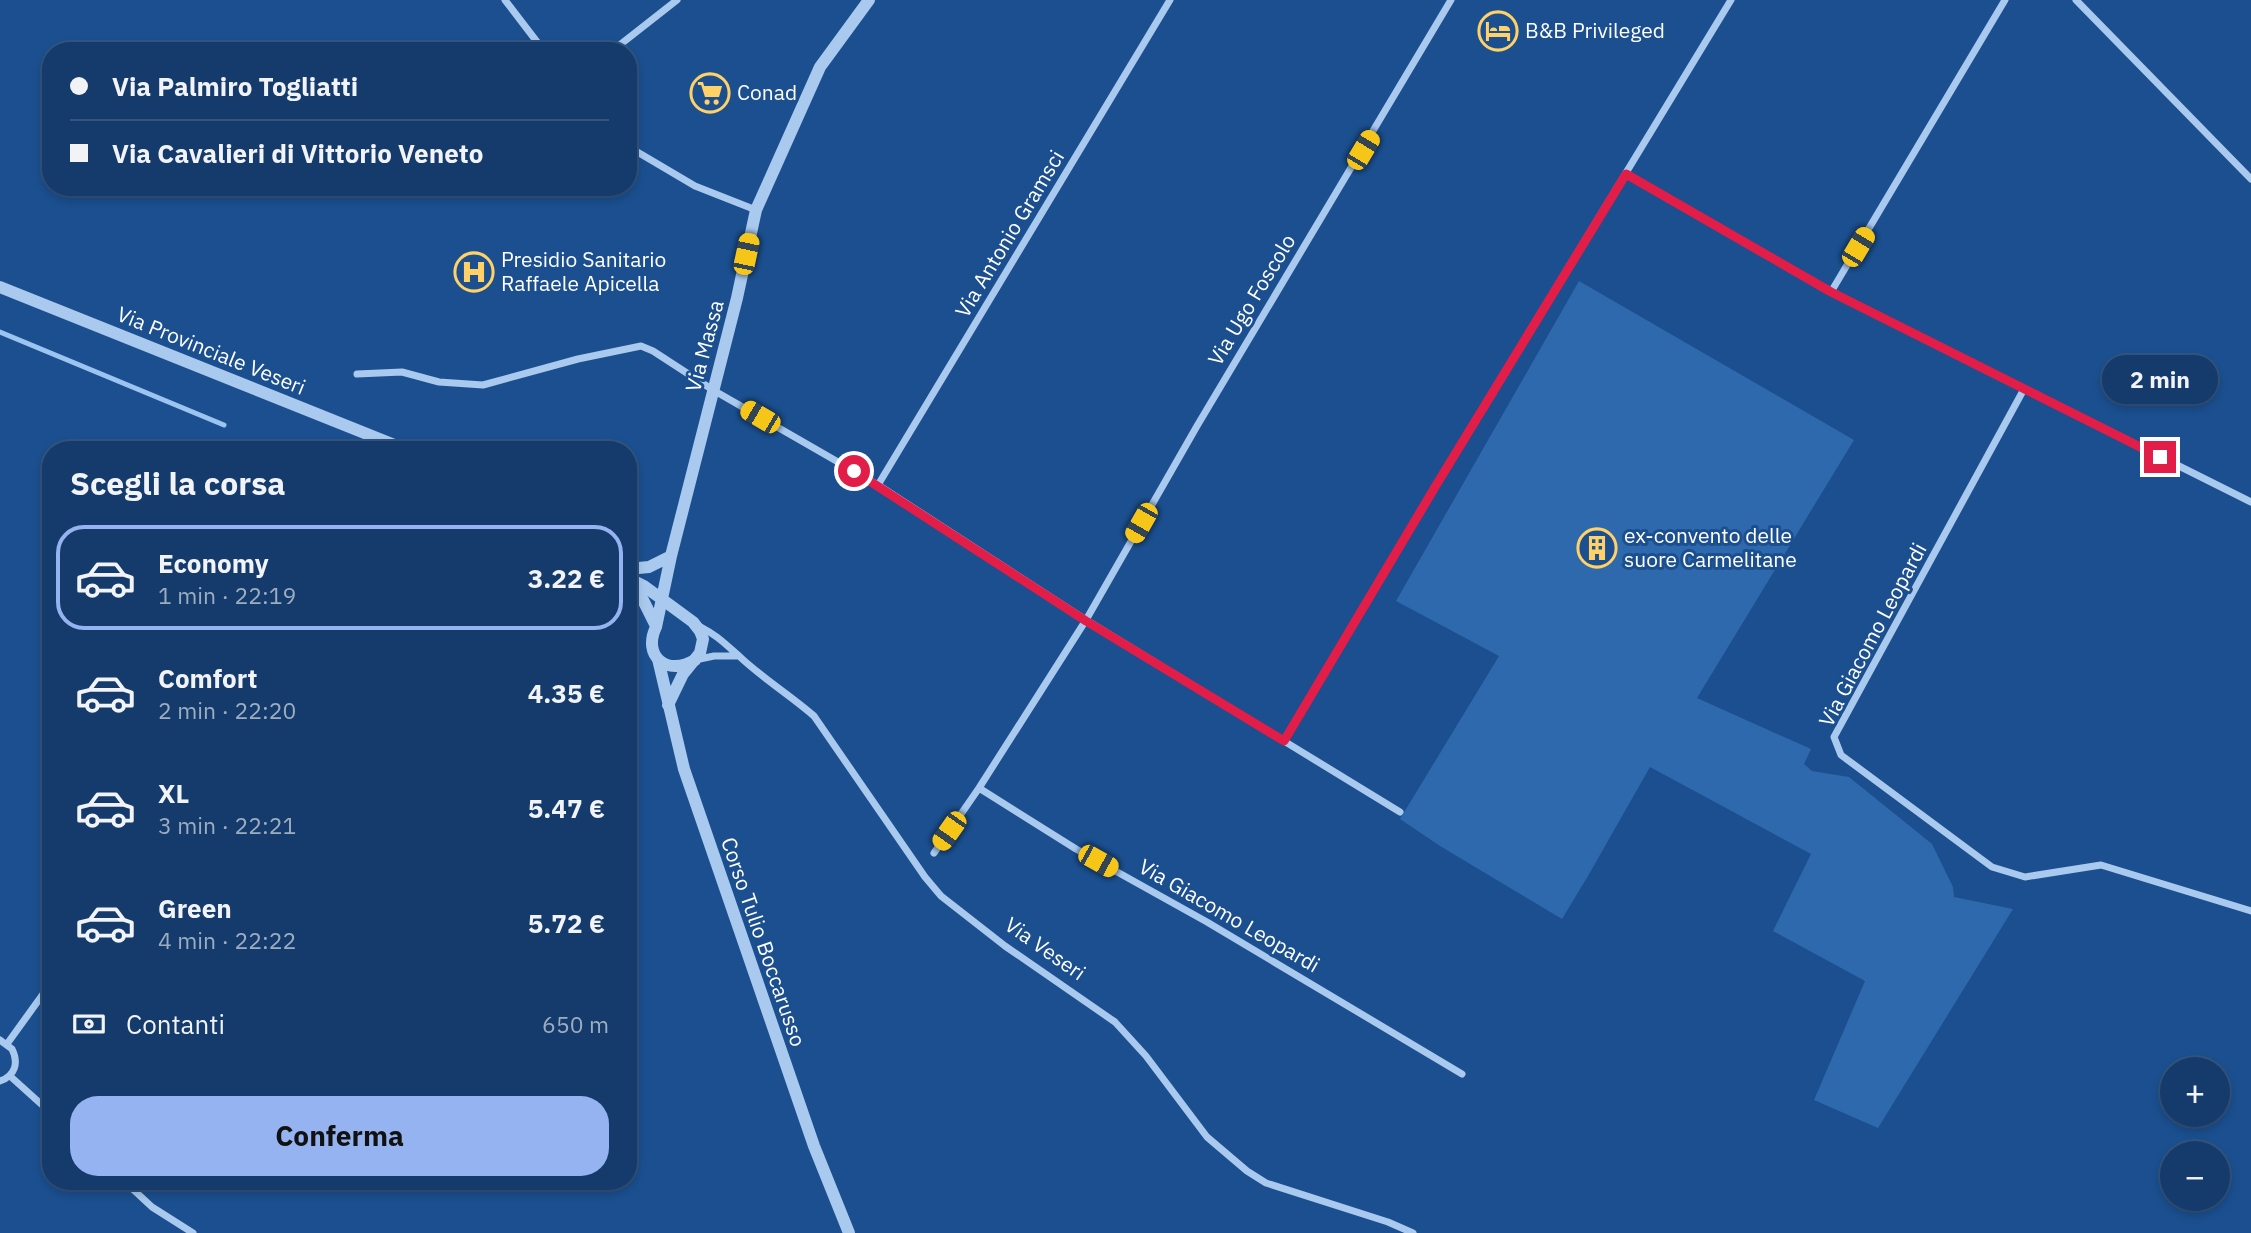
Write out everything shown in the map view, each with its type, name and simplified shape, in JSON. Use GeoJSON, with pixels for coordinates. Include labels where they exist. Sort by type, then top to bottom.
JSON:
{"type":"FeatureCollection","features":[{"type":"Feature","properties":{"kind":"street"},"geometry":{"type":"LineString","coordinates":[[505,0],[537,42]]}},
{"type":"Feature","properties":{"kind":"street"},"geometry":{"type":"LineString","coordinates":[[623,42],[677,0]]}},
{"type":"Feature","properties":{"kind":"street","name":"Via Massa"},"geometry":{"type":"LineString","coordinates":[[656,627],[756,210],[820,67],[869,0]]}},
{"type":"Feature","properties":{"kind":"street","name":"Via Antonio Gramsci"},"geometry":{"type":"LineString","coordinates":[[878,485],[1170,0]]}},
{"type":"Feature","properties":{"kind":"street","name":"Via Ugo Foscolo"},"geometry":{"type":"LineString","coordinates":[[1086,621],[1197,426],[1451,0]]}},
{"type":"Feature","properties":{"kind":"street"},"geometry":{"type":"LineString","coordinates":[[1284,741],[1731,0]]}},
{"type":"Feature","properties":{"kind":"street"},"geometry":{"type":"LineString","coordinates":[[1831,292],[2005,0]]}},
{"type":"Feature","properties":{"kind":"street"},"geometry":{"type":"LineString","coordinates":[[2076,0],[2251,178]]}},
{"type":"Feature","properties":{"kind":"street"},"geometry":{"type":"LineString","coordinates":[[637,152],[695,187],[756,210]]}},
{"type":"Feature","properties":{"kind":"street"},"geometry":{"type":"LineString","coordinates":[[1626,174],[1831,292],[2251,502]]}},
{"type":"Feature","properties":{"kind":"street","name":"Via Provinciale Veseri"},"geometry":{"type":"LineString","coordinates":[[0,288],[384,441]]}},
{"type":"Feature","properties":{"kind":"street"},"geometry":{"type":"LineString","coordinates":[[357,374],[402,372],[439,382],[482,385],[578,359],[641,346],[653,351],[713,390],[878,485],[1086,621],[1401,812]]}},
{"type":"Feature","properties":{"kind":"street","name":"Via Giacomo Leopardi"},"geometry":{"type":"LineString","coordinates":[[2024,389],[1835,737],[1841,755],[1992,867],[2025,877],[2101,865],[2251,911]]}},
{"type":"Feature","properties":{"kind":"street"},"geometry":{"type":"LineString","coordinates":[[637,568],[649,567],[671,556]]}},
{"type":"Feature","properties":{"kind":"street"},"geometry":{"type":"LineString","coordinates":[[637,582],[689,620],[700,631],[703,639],[700,653],[683,674],[668,705]]}},
{"type":"Feature","properties":{"kind":"street"},"geometry":{"type":"LineString","coordinates":[[637,594],[656,627]]}},
{"type":"Feature","properties":{"kind":"street"},"geometry":{"type":"LineString","coordinates":[[689,620],[676,617],[666,619],[656,627],[652,635],[652,644],[658,658],[670,667],[679,667],[714,656],[738,656]]}},
{"type":"Feature","properties":{"kind":"street","name":"Via Veseri"},"geometry":{"type":"LineString","coordinates":[[689,620],[715,634],[738,656],[814,716],[925,877],[941,896],[1005,946],[1115,1022],[1146,1056],[1207,1137],[1247,1171],[1266,1182],[1388,1222],[1413,1233]]}},
{"type":"Feature","properties":{"kind":"street"},"geometry":{"type":"LineString","coordinates":[[934,853],[1086,621]]}},
{"type":"Feature","properties":{"kind":"street","name":"Corso Tulio Boccarusso"},"geometry":{"type":"LineString","coordinates":[[658,658],[684,769],[814,1146],[849,1233]]}},
{"type":"Feature","properties":{"kind":"street","name":"Via Giacomo Leopardi"},"geometry":{"type":"LineString","coordinates":[[979,788],[1076,849],[1208,922],[1462,1074]]}},
{"type":"Feature","properties":{"kind":"street"},"geometry":{"type":"LineString","coordinates":[[0,1082],[14,1070],[16,1055],[4,1042],[42,994]]}},
{"type":"Feature","properties":{"kind":"street"},"geometry":{"type":"LineString","coordinates":[[10,1076],[42,1105]]}},
{"type":"Feature","properties":{"kind":"street"},"geometry":{"type":"LineString","coordinates":[[133,1190],[152,1208],[193,1233]]}},
{"type":"Feature","properties":{"kind":"shaded area"},"geometry":{"type":"Polygon","coordinates":[[[1579,281],[1854,440],[1697,698],[1811,749],[1804,764],[1812,771],[1849,777],[1932,844],[1953,887],[1954,897],[2013,909],[1878,1128],[1814,1100],[1865,981],[1773,931],[1811,854],[1650,767],[1562,919],[1400,819],[1499,656],[1396,601],[1579,281]]]}},
{"type":"Feature","properties":{"kind":"waterway"},"geometry":{"type":"LineString","coordinates":[[0,332],[224,425]]}},
{"type":"Feature","properties":{"kind":"place","name":"B&B Privileged"},"geometry":{"type":"Point","coordinates":[1498,31]}},
{"type":"Feature","properties":{"kind":"place","name":"Conad"},"geometry":{"type":"Point","coordinates":[710,93]}},
{"type":"Feature","properties":{"kind":"place","name":"Presidio Sanitario Raffaele Apicella"},"geometry":{"type":"Point","coordinates":[474,272]}},
{"type":"Feature","properties":{"kind":"place","name":"ex-convento delle suore Carmelitane"},"geometry":{"type":"Point","coordinates":[1597,548]}},
{"type":"Feature","properties":{"kind":"route"},"geometry":{"type":"LineString","coordinates":[[854,471],[1086,621],[1284,741],[1626,174],[1831,292],[2160,457]]}}]}
